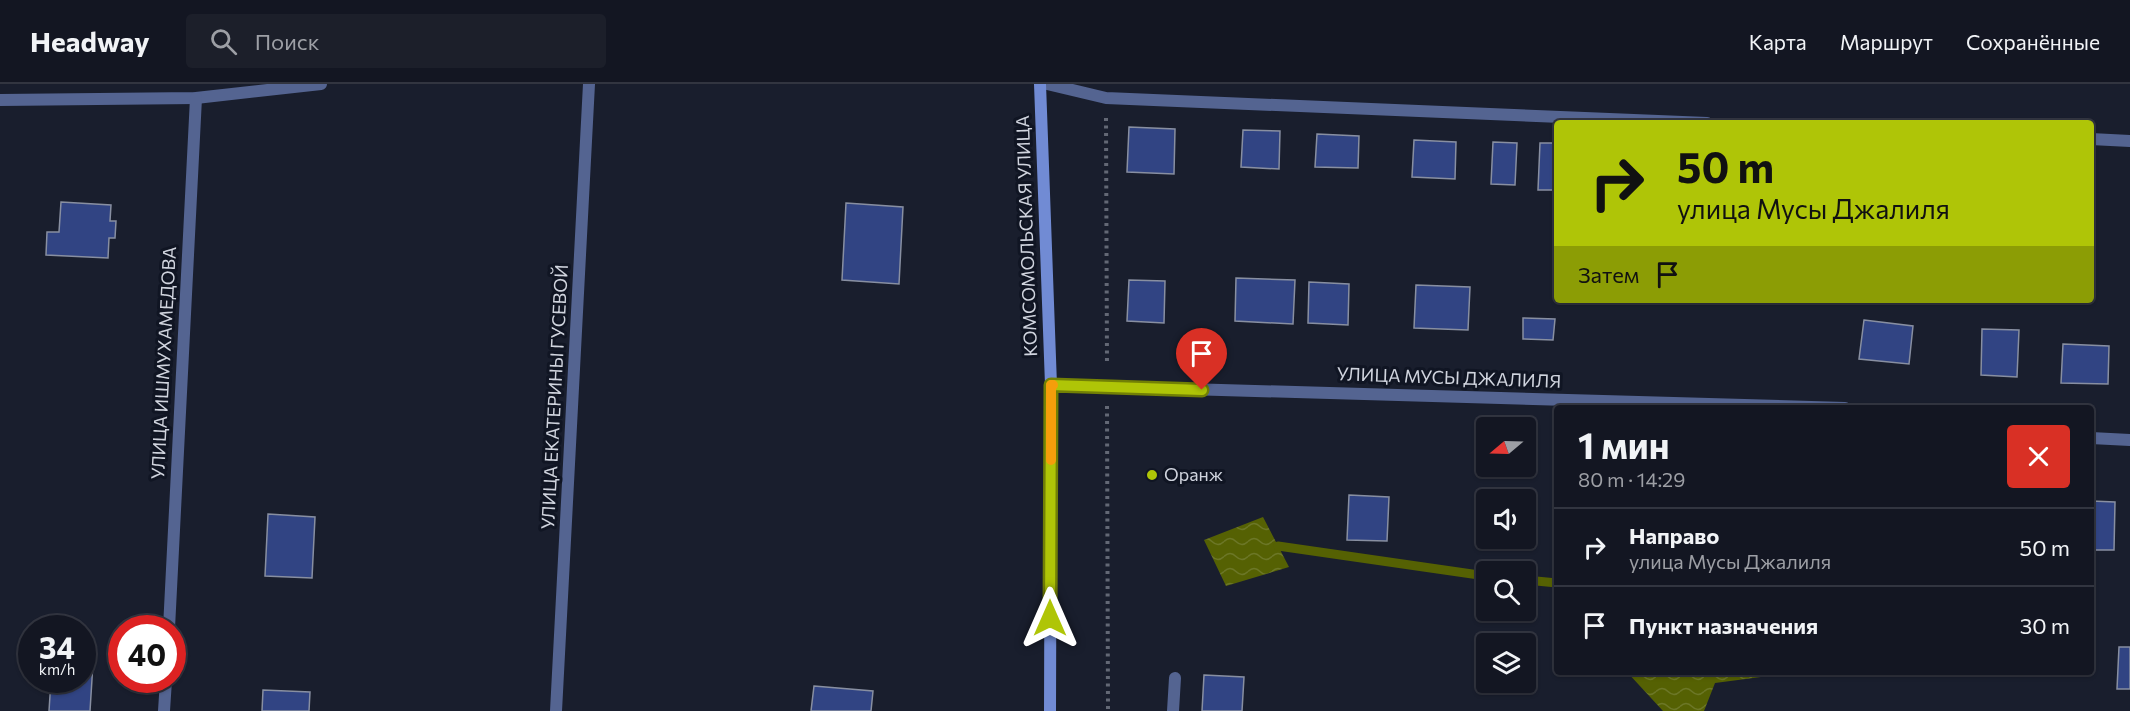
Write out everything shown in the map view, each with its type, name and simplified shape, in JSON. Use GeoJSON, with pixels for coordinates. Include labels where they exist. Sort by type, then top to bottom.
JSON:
{"type":"FeatureCollection","features":[{"type":"Feature","properties":{"kind":"street"},"geometry":{"type":"LineString","coordinates":[[0,100],[196,98],[321,84]]}},
{"type":"Feature","properties":{"kind":"street","name":"УЛИЦА ЕКАТЕРИНЫ ГУСЕВОЙ"},"geometry":{"type":"LineString","coordinates":[[556,711],[588,84]]}},
{"type":"Feature","properties":{"kind":"street","name":"КОМСОМОЛЬСКАЯ УЛИЦА"},"geometry":{"type":"LineString","coordinates":[[1040,84],[1051,385],[1050,711]]}},
{"type":"Feature","properties":{"kind":"street"},"geometry":{"type":"LineString","coordinates":[[1047,84],[1106,98],[1635,120]]}},
{"type":"Feature","properties":{"kind":"street","name":"УЛИЦА ИШМУХАМЕДОВА"},"geometry":{"type":"LineString","coordinates":[[170,615],[196,98]]}},
{"type":"Feature","properties":{"kind":"street"},"geometry":{"type":"LineString","coordinates":[[2094,139],[2130,141]]}},
{"type":"Feature","properties":{"kind":"street","name":"УЛИЦА МУСЫ ДЖАЛИЛЯ"},"geometry":{"type":"LineString","coordinates":[[1051,385],[1741,405]]}},
{"type":"Feature","properties":{"kind":"street"},"geometry":{"type":"LineString","coordinates":[[2094,438],[2130,440]]}},
{"type":"Feature","properties":{"kind":"street"},"geometry":{"type":"LineString","coordinates":[[1173,711],[1175,678]]}},
{"type":"Feature","properties":{"kind":"street"},"geometry":{"type":"LineString","coordinates":[[165,711],[166,693]]}},
{"type":"Feature","properties":{"kind":"water"},"geometry":{"type":"Polygon","coordinates":[[[1263,517],[1289,567],[1226,586],[1204,540],[1263,517]]]}},
{"type":"Feature","properties":{"kind":"water"},"geometry":{"type":"Polygon","coordinates":[[[1630,675],[1776,675],[1715,683],[1704,711],[1663,711],[1630,675]]]}},
{"type":"Feature","properties":{"kind":"building"},"geometry":{"type":"Polygon","coordinates":[[[1129,127],[1175,129],[1174,174],[1127,172],[1129,127]]]}},
{"type":"Feature","properties":{"kind":"building"},"geometry":{"type":"Polygon","coordinates":[[[1243,130],[1280,131],[1279,169],[1241,167],[1243,130]]]}},
{"type":"Feature","properties":{"kind":"building"},"geometry":{"type":"Polygon","coordinates":[[[1317,134],[1359,136],[1358,168],[1315,167],[1317,134]]]}},
{"type":"Feature","properties":{"kind":"building"},"geometry":{"type":"Polygon","coordinates":[[[1414,140],[1456,142],[1455,179],[1412,177],[1414,140]]]}},
{"type":"Feature","properties":{"kind":"building"},"geometry":{"type":"Polygon","coordinates":[[[1493,142],[1517,143],[1515,185],[1491,184],[1493,142]]]}},
{"type":"Feature","properties":{"kind":"building"},"geometry":{"type":"Polygon","coordinates":[[[1540,143],[1554,143],[1554,190],[1538,190],[1540,143]]]}},
{"type":"Feature","properties":{"kind":"building"},"geometry":{"type":"Polygon","coordinates":[[[61,202],[111,205],[110,221],[116,221],[115,238],[109,238],[108,258],[46,255],[47,232],[59,232],[61,202]]]}},
{"type":"Feature","properties":{"kind":"building"},"geometry":{"type":"Polygon","coordinates":[[[846,203],[903,207],[899,284],[842,280],[846,203]]]}},
{"type":"Feature","properties":{"kind":"building"},"geometry":{"type":"Polygon","coordinates":[[[1236,278],[1295,280],[1293,324],[1235,321],[1236,278]]]}},
{"type":"Feature","properties":{"kind":"building"},"geometry":{"type":"Polygon","coordinates":[[[1129,280],[1165,281],[1164,323],[1127,321],[1129,280]]]}},
{"type":"Feature","properties":{"kind":"building"},"geometry":{"type":"Polygon","coordinates":[[[1309,282],[1349,284],[1348,325],[1308,323],[1309,282]]]}},
{"type":"Feature","properties":{"kind":"building"},"geometry":{"type":"Polygon","coordinates":[[[1416,285],[1470,287],[1468,330],[1414,328],[1416,285]]]}},
{"type":"Feature","properties":{"kind":"building"},"geometry":{"type":"Polygon","coordinates":[[[1523,318],[1555,319],[1553,340],[1523,339],[1523,318]]]}},
{"type":"Feature","properties":{"kind":"building"},"geometry":{"type":"Polygon","coordinates":[[[1864,320],[1913,326],[1909,364],[1859,359],[1864,320]]]}},
{"type":"Feature","properties":{"kind":"building"},"geometry":{"type":"Polygon","coordinates":[[[1982,329],[2019,330],[2017,377],[1981,375],[1982,329]]]}},
{"type":"Feature","properties":{"kind":"building"},"geometry":{"type":"Polygon","coordinates":[[[2063,344],[2109,346],[2108,384],[2061,383],[2063,344]]]}},
{"type":"Feature","properties":{"kind":"building"},"geometry":{"type":"Polygon","coordinates":[[[1349,495],[1389,497],[1387,541],[1347,540],[1349,495]]]}},
{"type":"Feature","properties":{"kind":"building"},"geometry":{"type":"Polygon","coordinates":[[[2094,501],[2115,502],[2114,550],[2094,550],[2094,501]]]}},
{"type":"Feature","properties":{"kind":"building"},"geometry":{"type":"Polygon","coordinates":[[[268,514],[315,517],[312,578],[265,576],[268,514]]]}},
{"type":"Feature","properties":{"kind":"building"},"geometry":{"type":"Polygon","coordinates":[[[2119,647],[2130,647],[2130,689],[2117,689],[2119,647]]]}},
{"type":"Feature","properties":{"kind":"building"},"geometry":{"type":"Polygon","coordinates":[[[1204,675],[1244,677],[1242,711],[1202,711],[1204,675]]]}},
{"type":"Feature","properties":{"kind":"building"},"geometry":{"type":"Polygon","coordinates":[[[814,686],[873,691],[871,711],[811,711],[814,686]]]}},
{"type":"Feature","properties":{"kind":"building"},"geometry":{"type":"Polygon","coordinates":[[[263,690],[310,692],[309,711],[262,711],[263,690]]]}},
{"type":"Feature","properties":{"kind":"building"},"geometry":{"type":"Polygon","coordinates":[[[50,693],[91,693],[90,711],[49,711],[50,693]]]}},
{"type":"Feature","properties":{"kind":"waterway"},"geometry":{"type":"LineString","coordinates":[[1278,546],[1476,575]]}},
{"type":"Feature","properties":{"kind":"waterway"},"geometry":{"type":"LineString","coordinates":[[1536,581],[1554,583]]}},
{"type":"Feature","properties":{"kind":"slow traffic"},"geometry":{"type":"LineString","coordinates":[[1051,460],[1051,385],[1053,385]]}},
{"type":"Feature","properties":{"kind":"place","name":"Оранж"},"geometry":{"type":"Point","coordinates":[1152,475]}},
{"type":"Feature","properties":{"kind":"route"},"geometry":{"type":"LineString","coordinates":[[1050,618],[1051,385],[1202,390]]}}]}
